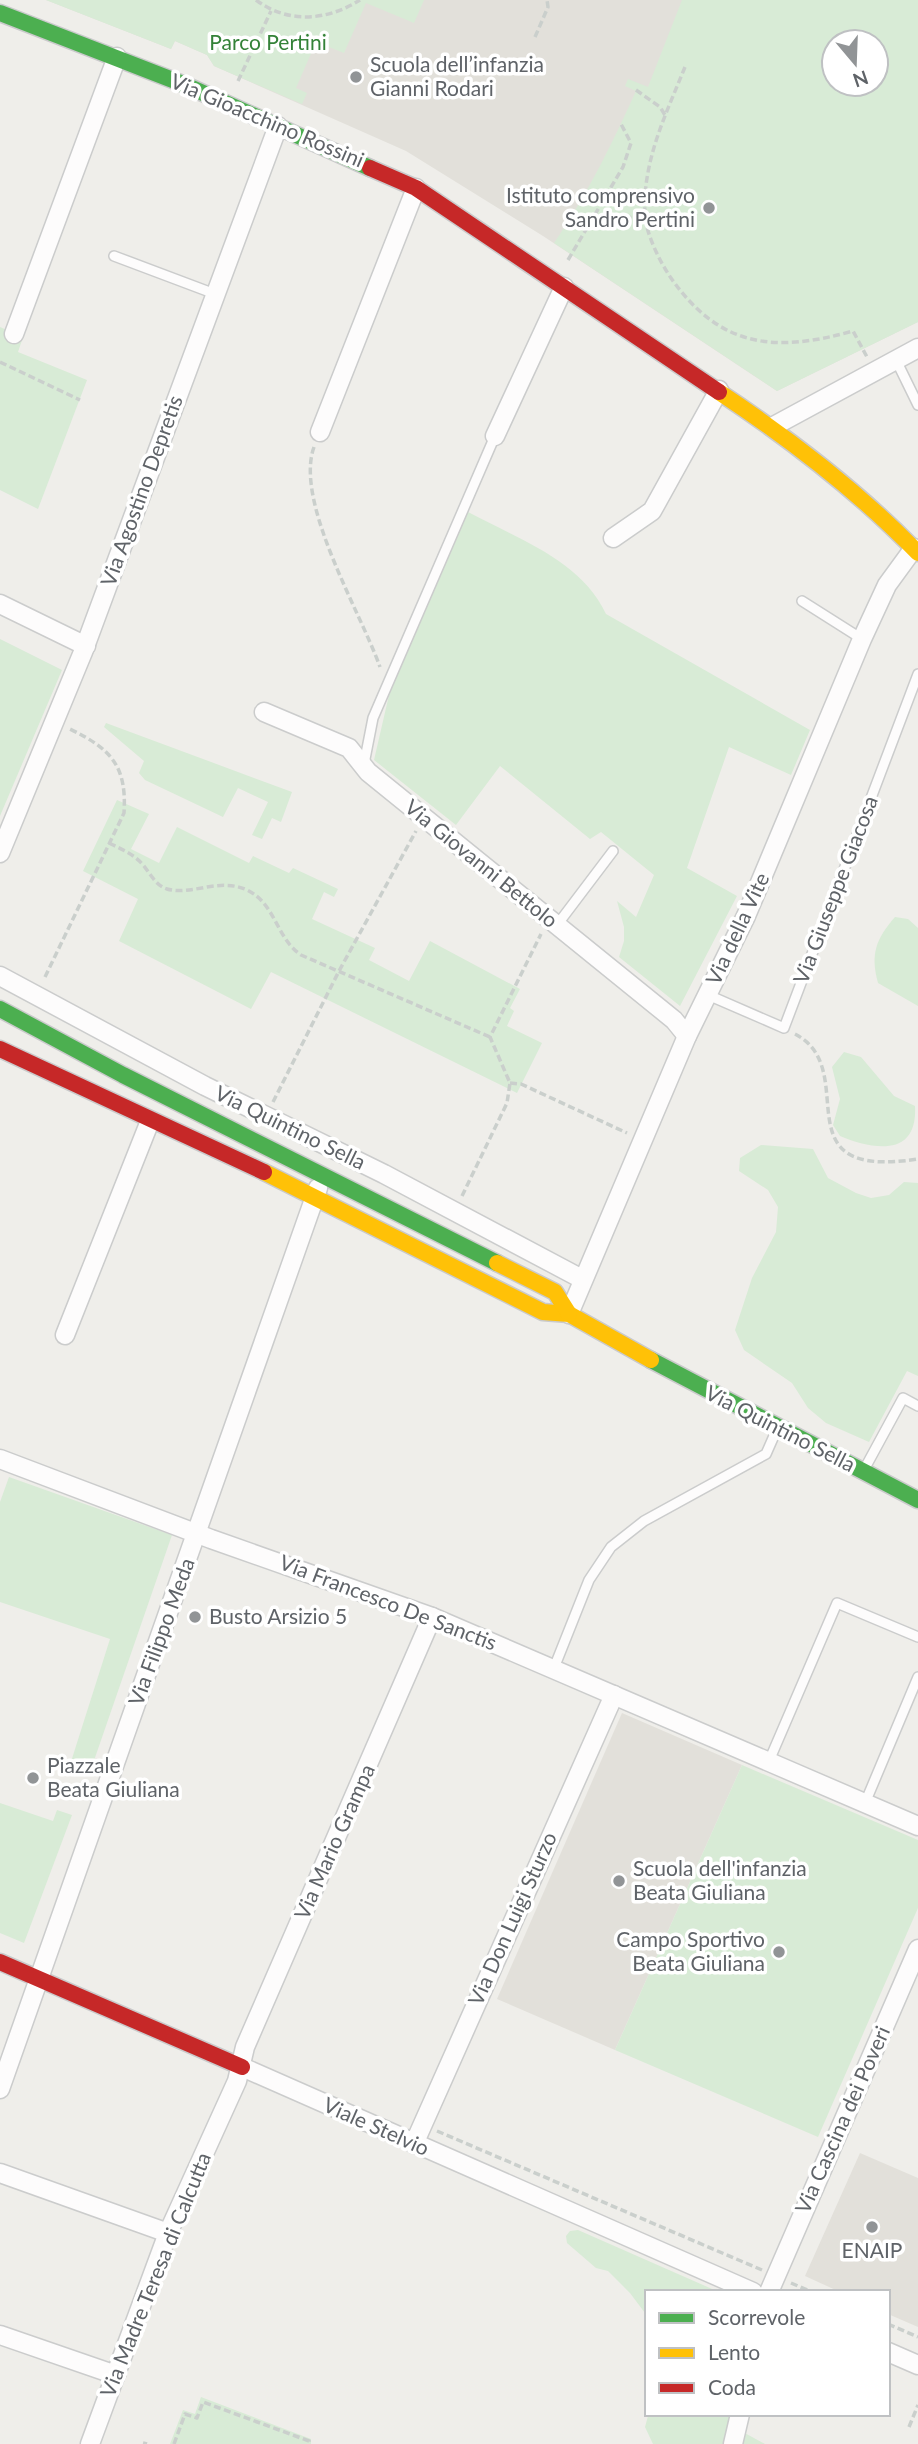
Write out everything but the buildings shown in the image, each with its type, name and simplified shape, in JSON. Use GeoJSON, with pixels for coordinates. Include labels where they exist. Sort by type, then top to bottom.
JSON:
{"type":"FeatureCollection","features":[{"type":"Feature","properties":{"kind":"street","name":"Via Gioacchino Rossini"},"geometry":{"type":"LineString","coordinates":[[0,13],[117,57],[416,188],[772,427],[877,512],[916,550]]}},
{"type":"Feature","properties":{"kind":"street"},"geometry":{"type":"LineString","coordinates":[[14,334],[117,57]]}},
{"type":"Feature","properties":{"kind":"street","name":"Via Agostino Depretis"},"geometry":{"type":"LineString","coordinates":[[0,853],[86,646],[278,126]]}},
{"type":"Feature","properties":{"kind":"street"},"geometry":{"type":"LineString","coordinates":[[320,432],[416,188]]}},
{"type":"Feature","properties":{"kind":"street"},"geometry":{"type":"LineString","coordinates":[[495,436],[564,287]]}},
{"type":"Feature","properties":{"kind":"street"},"geometry":{"type":"LineString","coordinates":[[772,427],[918,348]]}},
{"type":"Feature","properties":{"kind":"street"},"geometry":{"type":"LineString","coordinates":[[612,538],[652,511],[719,390]]}},
{"type":"Feature","properties":{"kind":"street","name":"Via della Vite"},"geometry":{"type":"LineString","coordinates":[[569,1314],[687,1036],[746,916],[862,639],[887,585],[916,550]]}},
{"type":"Feature","properties":{"kind":"street"},"geometry":{"type":"LineString","coordinates":[[0,604],[86,646]]}},
{"type":"Feature","properties":{"kind":"street","name":"Via Giovanni Bettolo"},"geometry":{"type":"LineString","coordinates":[[264,712],[338,741],[349,748],[363,766],[674,1020],[687,1036]]}},
{"type":"Feature","properties":{"kind":"street","name":"Via Quintino Sella"},"geometry":{"type":"LineString","coordinates":[[0,976],[266,1117],[582,1279]]}},
{"type":"Feature","properties":{"kind":"street","name":"Via Quintino Sella"},"geometry":{"type":"LineString","coordinates":[[0,1009],[123,1075],[443,1233],[555,1292],[569,1314]]}},
{"type":"Feature","properties":{"kind":"street","name":"Via Quintino Sella"},"geometry":{"type":"LineString","coordinates":[[0,1049],[150,1121],[315,1195],[543,1312],[569,1314],[778,1428],[918,1500]]}},
{"type":"Feature","properties":{"kind":"street"},"geometry":{"type":"LineString","coordinates":[[65,1335],[150,1121]]}},
{"type":"Feature","properties":{"kind":"street","name":"Via Filippo Meda"},"geometry":{"type":"LineString","coordinates":[[0,2089],[323,1175]]}},
{"type":"Feature","properties":{"kind":"street"},"geometry":{"type":"LineString","coordinates":[[443,1233],[454,1212]]}},
{"type":"Feature","properties":{"kind":"street","name":"Via Francesco De Sanctis"},"geometry":{"type":"LineString","coordinates":[[0,1459],[198,1534],[432,1617],[918,1826]]}},
{"type":"Feature","properties":{"kind":"street","name":"Via Mario Grampa"},"geometry":{"type":"LineString","coordinates":[[242,2067],[246,2047],[432,1617]]}},
{"type":"Feature","properties":{"kind":"street","name":"Via Don Luigi Sturzo"},"geometry":{"type":"LineString","coordinates":[[414,2144],[614,1695]]}},
{"type":"Feature","properties":{"kind":"street","name":"Via Cascina dei Poveri"},"geometry":{"type":"LineString","coordinates":[[770,2290],[918,1949]]}},
{"type":"Feature","properties":{"kind":"street","name":"Viale Stelvio"},"geometry":{"type":"LineString","coordinates":[[0,1962],[748,2290]]}},
{"type":"Feature","properties":{"kind":"street","name":"Via Madre Teresa di Calcutta"},"geometry":{"type":"LineString","coordinates":[[90,2444],[168,2233],[242,2067]]}},
{"type":"Feature","properties":{"kind":"street"},"geometry":{"type":"LineString","coordinates":[[0,2173],[168,2233]]}},
{"type":"Feature","properties":{"kind":"street"},"geometry":{"type":"LineString","coordinates":[[0,2335],[116,2375]]}},
{"type":"Feature","properties":{"kind":"street"},"geometry":{"type":"LineString","coordinates":[[890,2353],[918,2365]]}},
{"type":"Feature","properties":{"kind":"street"},"geometry":{"type":"LineString","coordinates":[[733,2444],[740,2416]]}},
{"type":"Feature","properties":{"kind":"lane"},"geometry":{"type":"LineString","coordinates":[[114,256],[215,294]]}},
{"type":"Feature","properties":{"kind":"lane"},"geometry":{"type":"LineString","coordinates":[[896,359],[918,405]]}},
{"type":"Feature","properties":{"kind":"lane"},"geometry":{"type":"LineString","coordinates":[[363,766],[373,718],[495,436]]}},
{"type":"Feature","properties":{"kind":"lane"},"geometry":{"type":"LineString","coordinates":[[802,601],[862,639]]}},
{"type":"Feature","properties":{"kind":"lane","name":"Via Giuseppe Giacosa"},"geometry":{"type":"LineString","coordinates":[[784,1028],[918,674]]}},
{"type":"Feature","properties":{"kind":"lane"},"geometry":{"type":"LineString","coordinates":[[553,923],[613,851]]}},
{"type":"Feature","properties":{"kind":"lane"},"geometry":{"type":"LineString","coordinates":[[708,995],[784,1028]]}},
{"type":"Feature","properties":{"kind":"lane"},"geometry":{"type":"LineString","coordinates":[[863,1472],[903,1398],[918,1406]]}},
{"type":"Feature","properties":{"kind":"lane"},"geometry":{"type":"LineString","coordinates":[[554,1668],[589,1580],[611,1547],[644,1521],[766,1454],[778,1428]]}},
{"type":"Feature","properties":{"kind":"lane"},"geometry":{"type":"LineString","coordinates":[[769,1761],[837,1603],[918,1637]]}},
{"type":"Feature","properties":{"kind":"lane"},"geometry":{"type":"LineString","coordinates":[[865,1802],[918,1677]]}},
{"type":"Feature","properties":{"kind":"path"},"geometry":{"type":"LineString","coordinates":[[256,0],[271,11],[293,17],[315,17],[342,11],[360,0]]}},
{"type":"Feature","properties":{"kind":"path"},"geometry":{"type":"LineString","coordinates":[[534,37],[548,7],[547,0]]}},
{"type":"Feature","properties":{"kind":"path"},"geometry":{"type":"LineString","coordinates":[[238,81],[271,11]]}},
{"type":"Feature","properties":{"kind":"path"},"geometry":{"type":"LineString","coordinates":[[685,67],[665,115],[650,166],[645,217],[665,269],[705,318],[735,334],[770,342],[810,343],[853,331],[875,370]]}},
{"type":"Feature","properties":{"kind":"path"},"geometry":{"type":"LineString","coordinates":[[636,90],[660,107],[665,115]]}},
{"type":"Feature","properties":{"kind":"path"},"geometry":{"type":"LineString","coordinates":[[568,260],[623,167],[631,143],[621,124]]}},
{"type":"Feature","properties":{"kind":"path"},"geometry":{"type":"LineString","coordinates":[[593,219],[645,217]]}},
{"type":"Feature","properties":{"kind":"path"},"geometry":{"type":"LineString","coordinates":[[0,362],[80,400]]}},
{"type":"Feature","properties":{"kind":"path"},"geometry":{"type":"LineString","coordinates":[[320,432],[310,460],[310,483],[339,570],[376,654],[385,690]]}},
{"type":"Feature","properties":{"kind":"path"},"geometry":{"type":"LineString","coordinates":[[45,977],[124,813],[125,789],[122,773],[108,754],[90,739],[66,728]]}},
{"type":"Feature","properties":{"kind":"path"},"geometry":{"type":"LineString","coordinates":[[266,1117],[339,971],[425,817]]}},
{"type":"Feature","properties":{"kind":"path"},"geometry":{"type":"LineString","coordinates":[[109,843],[137,859],[155,880],[169,889],[214,884],[247,890],[269,908],[292,949],[489,1037],[510,1083],[507,1103],[454,1212]]}},
{"type":"Feature","properties":{"kind":"path"},"geometry":{"type":"LineString","coordinates":[[489,1037],[553,923]]}},
{"type":"Feature","properties":{"kind":"path"},"geometry":{"type":"LineString","coordinates":[[784,1028],[808,1041],[821,1061],[828,1118],[838,1144],[849,1154],[874,1162],[918,1158]]}},
{"type":"Feature","properties":{"kind":"path"},"geometry":{"type":"LineString","coordinates":[[510,1083],[521,1084],[642,1140]]}},
{"type":"Feature","properties":{"kind":"path"},"geometry":{"type":"LineString","coordinates":[[890,2325],[918,2337]]}},
{"type":"Feature","properties":{"kind":"path"},"geometry":{"type":"LineString","coordinates":[[174,2444],[185,2414],[197,2418],[202,2402],[309,2441],[308,2444]]}},
{"type":"Feature","properties":{"kind":"path"},"geometry":{"type":"LineString","coordinates":[[909,2427],[918,2405]]}},
{"type":"Feature","properties":{"kind":"shaded area","name":"Istituto comprensivo Sandro Pertini"},"geometry":{"type":"Polygon","coordinates":[[[46,0],[806,0],[825,28],[820,28],[820,98],[878,98],[918,322],[777,391],[543,236],[406,151],[214,66],[207,55],[175,41],[171,49],[46,0]]]}},
{"type":"Feature","properties":{"kind":"shaded area","name":"Scuola dell'infanzia Beata Giuliana"},"geometry":{"type":"Polygon","coordinates":[[[622,1713],[742,1765],[615,2050],[497,1999],[622,1713]]]}},
{"type":"Feature","properties":{"kind":"shaded area","name":"ENAIP"},"geometry":{"type":"Polygon","coordinates":[[[860,2153],[918,2178],[918,2327],[890,2315],[890,2290],[836,2290],[805,2276],[860,2153]]]}},
{"type":"Feature","properties":{"kind":"green space","name":"Parco Pertini"},"geometry":{"type":"Polygon","coordinates":[[[46,0],[424,0],[414,23],[366,3],[344,53],[316,42],[296,88],[307,93],[302,104],[214,66],[207,55],[175,41],[171,49],[46,0]]]}},
{"type":"Feature","properties":{"kind":"green space"},"geometry":{"type":"Polygon","coordinates":[[[682,0],[918,0],[918,322],[777,391],[554,243],[598,169],[636,91],[625,86],[628,79],[648,87],[682,0]]]}},
{"type":"Feature","properties":{"kind":"green space"},"geometry":{"type":"Polygon","coordinates":[[[0,327],[23,337],[18,352],[87,380],[38,509],[0,490],[0,327]]]}},
{"type":"Feature","properties":{"kind":"green space"},"geometry":{"type":"Polygon","coordinates":[[[468,512],[565,565],[595,595],[606,614],[810,730],[791,775],[729,747],[687,868],[737,896],[680,1006],[619,957],[624,941],[624,927],[617,901],[636,917],[654,875],[601,832],[590,839],[500,766],[456,825],[374,760],[392,682],[468,512]]]}},
{"type":"Feature","properties":{"kind":"green space"},"geometry":{"type":"Polygon","coordinates":[[[0,639],[62,670],[0,816],[0,639]]]}},
{"type":"Feature","properties":{"kind":"green space"},"geometry":{"type":"Polygon","coordinates":[[[106,723],[292,792],[281,822],[272,818],[262,839],[252,835],[268,802],[238,788],[223,817],[145,780],[139,773],[144,761],[104,727],[106,723]]]}},
{"type":"Feature","properties":{"kind":"green space"},"geometry":{"type":"Polygon","coordinates":[[[117,800],[149,814],[131,849],[159,863],[177,827],[249,863],[253,856],[289,873],[293,868],[338,889],[334,897],[324,892],[312,919],[375,948],[369,960],[409,981],[430,941],[520,989],[510,1008],[514,1011],[507,1026],[542,1043],[517,1093],[271,972],[251,1009],[119,941],[138,899],[83,871],[117,800]]]}},
{"type":"Feature","properties":{"kind":"green space"},"geometry":{"type":"Polygon","coordinates":[[[895,917],[908,919],[918,928],[918,1006],[878,983],[876,947],[895,917]]]}},
{"type":"Feature","properties":{"kind":"green space"},"geometry":{"type":"Polygon","coordinates":[[[844,1052],[861,1057],[894,1096],[915,1106],[914,1123],[909,1135],[901,1142],[878,1146],[852,1141],[840,1136],[833,1125],[840,1099],[832,1067],[844,1052]]]}},
{"type":"Feature","properties":{"kind":"green space"},"geometry":{"type":"Polygon","coordinates":[[[761,1145],[813,1149],[828,1178],[871,1198],[889,1195],[904,1182],[918,1183],[918,1376],[907,1371],[869,1442],[826,1423],[808,1408],[792,1383],[744,1350],[735,1330],[752,1278],[776,1232],[778,1207],[768,1190],[739,1171],[740,1158],[761,1145]]]}},
{"type":"Feature","properties":{"kind":"green space"},"geometry":{"type":"Polygon","coordinates":[[[9,1477],[172,1535],[89,1775],[69,1768],[110,1639],[0,1602],[0,1502],[9,1477]]]}},
{"type":"Feature","properties":{"kind":"green space","name":"Campo Sportivo Beata Giuliana"},"geometry":{"type":"Polygon","coordinates":[[[742,1765],[918,1840],[918,1908],[818,2137],[615,2050],[742,1765]]]}},
{"type":"Feature","properties":{"kind":"green space"},"geometry":{"type":"Polygon","coordinates":[[[0,1803],[53,1821],[57,1810],[72,1815],[24,1943],[0,1933],[0,1803]]]}},
{"type":"Feature","properties":{"kind":"green space"},"geometry":{"type":"Polygon","coordinates":[[[578,2230],[714,2290],[645,2290],[645,2313],[608,2271],[596,2268],[567,2243],[566,2236],[570,2231],[578,2230]]]}},
{"type":"Feature","properties":{"kind":"green space"},"geometry":{"type":"Polygon","coordinates":[[[201,2397],[311,2439],[311,2444],[170,2444],[183,2410],[195,2414],[201,2397]]]}},
{"type":"Feature","properties":{"kind":"green space"},"geometry":{"type":"Polygon","coordinates":[[[648,2416],[732,2416],[730,2425],[765,2444],[653,2444],[645,2427],[648,2416]]]}},
{"type":"Feature","properties":{"kind":"traffic: fast"},"geometry":{"type":"LineString","coordinates":[[0,13],[183,84],[370,168]]}},
{"type":"Feature","properties":{"kind":"traffic: fast"},"geometry":{"type":"LineString","coordinates":[[0,1009],[123,1075],[497,1263]]}},
{"type":"Feature","properties":{"kind":"traffic: fast"},"geometry":{"type":"LineString","coordinates":[[651,1360],[918,1500]]}},
{"type":"Feature","properties":{"kind":"traffic: slow"},"geometry":{"type":"LineString","coordinates":[[719,392],[823,467],[918,553]]}},
{"type":"Feature","properties":{"kind":"traffic: slow"},"geometry":{"type":"LineString","coordinates":[[264,1172],[543,1312],[569,1314],[651,1360]]}},
{"type":"Feature","properties":{"kind":"traffic: slow"},"geometry":{"type":"LineString","coordinates":[[497,1263],[555,1292],[569,1314]]}},
{"type":"Feature","properties":{"kind":"traffic: jam"},"geometry":{"type":"LineString","coordinates":[[370,168],[416,188],[719,392]]}},
{"type":"Feature","properties":{"kind":"traffic: jam"},"geometry":{"type":"LineString","coordinates":[[0,1049],[264,1172]]}},
{"type":"Feature","properties":{"kind":"traffic: jam"},"geometry":{"type":"LineString","coordinates":[[0,1962],[242,2067]]}},
{"type":"Feature","properties":{"kind":"place","name":"Scuola dell’infanzia Gianni Rodari"},"geometry":{"type":"Point","coordinates":[356,77]}},
{"type":"Feature","properties":{"kind":"place","name":"Istituto comprensivo Sandro Pertini"},"geometry":{"type":"Point","coordinates":[709,208]}},
{"type":"Feature","properties":{"kind":"place","name":"Busto Arsizio 5"},"geometry":{"type":"Point","coordinates":[195,1617]}},
{"type":"Feature","properties":{"kind":"place","name":"Piazzale Beata Giuliana"},"geometry":{"type":"Point","coordinates":[33,1778]}},
{"type":"Feature","properties":{"kind":"place","name":"Scuola dell'infanzia Beata Giuliana"},"geometry":{"type":"Point","coordinates":[619,1881]}},
{"type":"Feature","properties":{"kind":"place","name":"Campo Sportivo Beata Giuliana"},"geometry":{"type":"Point","coordinates":[779,1952]}},
{"type":"Feature","properties":{"kind":"place","name":"ENAIP"},"geometry":{"type":"Point","coordinates":[872,2227]}}]}
